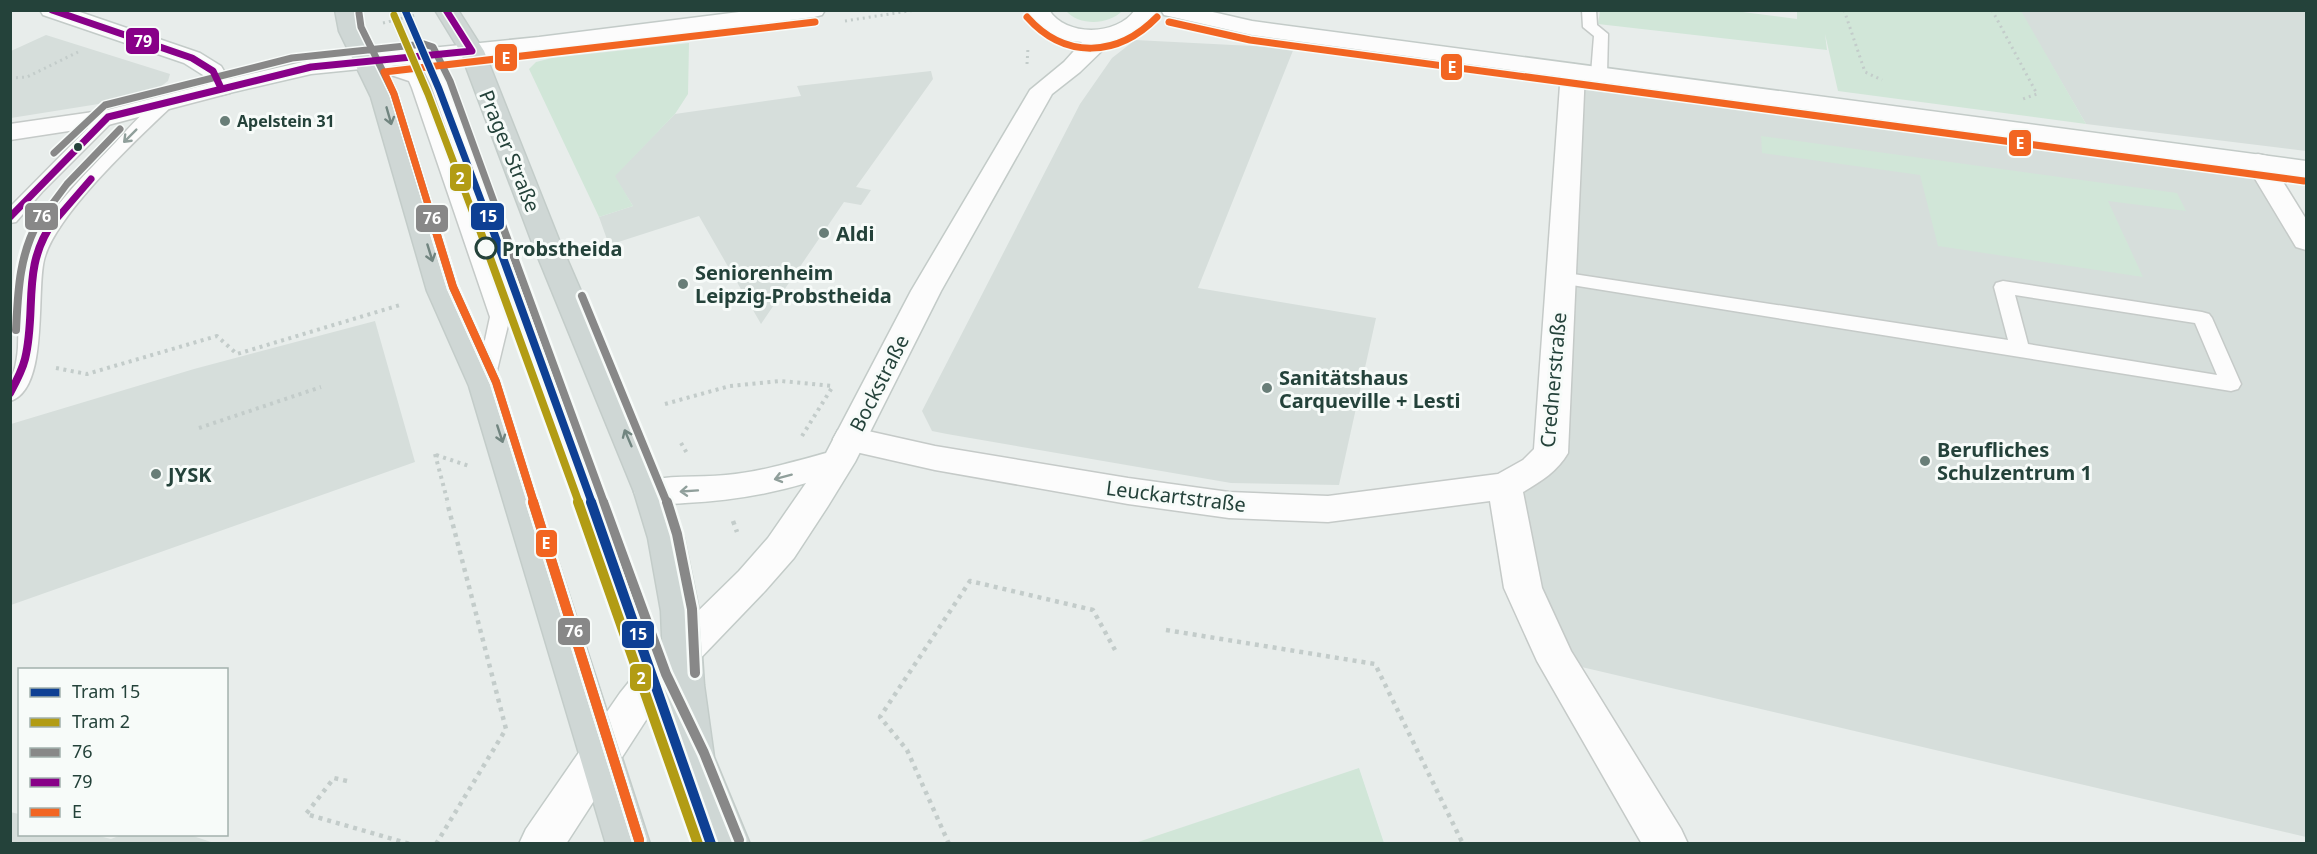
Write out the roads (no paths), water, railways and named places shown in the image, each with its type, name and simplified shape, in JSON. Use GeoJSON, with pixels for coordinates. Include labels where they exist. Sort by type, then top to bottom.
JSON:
{"type":"FeatureCollection","features":[{"type":"Feature","properties":{"kind":"main road"},"geometry":{"type":"LineString","coordinates":[[346,10],[350,31],[383,97],[442,291],[485,386],[602,753],[628,843]]}},
{"type":"Feature","properties":{"kind":"main road","name":"Prager Straße"},"geometry":{"type":"LineString","coordinates":[[446,10],[472,51],[547,245],[651,492],[666,538],[674,574],[693,757],[728,843]]}},
{"type":"Feature","properties":{"kind":"street"},"geometry":{"type":"LineString","coordinates":[[51,10],[192,58],[213,71],[221,88]]}},
{"type":"Feature","properties":{"kind":"street"},"geometry":{"type":"LineString","coordinates":[[10,132],[108,117],[311,68],[814,10]]}},
{"type":"Feature","properties":{"kind":"street"},"geometry":{"type":"LineString","coordinates":[[1037,10],[1046,24],[1056,30],[1071,34],[1105,35],[1140,18],[1252,28],[2307,169]]}},
{"type":"Feature","properties":{"kind":"street"},"geometry":{"type":"LineString","coordinates":[[1172,10],[1252,28]]}},
{"type":"Feature","properties":{"kind":"street","name":"Bockstraße"},"geometry":{"type":"LineString","coordinates":[[1042,90],[1043,71],[1052,50],[1056,30]]}},
{"type":"Feature","properties":{"kind":"street","name":"Bockstraße"},"geometry":{"type":"LineString","coordinates":[[541,843],[634,705],[655,679],[752,581],[781,548],[844,451],[926,291],[1042,90],[1072,67],[1094,43],[1105,35]]}},
{"type":"Feature","properties":{"kind":"street","name":"Crednerstraße"},"geometry":{"type":"LineString","coordinates":[[1505,486],[1535,470],[1551,453],[1560,278],[1586,72]]}},
{"type":"Feature","properties":{"kind":"street"},"geometry":{"type":"LineString","coordinates":[[2259,162],[2307,241]]}},
{"type":"Feature","properties":{"kind":"street"},"geometry":{"type":"LineString","coordinates":[[651,492],[688,492],[769,481],[844,451]]}},
{"type":"Feature","properties":{"kind":"street","name":"Leuckartstraße"},"geometry":{"type":"LineString","coordinates":[[844,451],[935,458],[1128,491],[1229,505],[1328,509],[1505,486]]}},
{"type":"Feature","properties":{"kind":"street"},"geometry":{"type":"LineString","coordinates":[[1505,486],[1523,588],[1527,599],[1556,661],[1666,843]]}},
{"type":"Feature","properties":{"kind":"lane"},"geometry":{"type":"LineString","coordinates":[[1586,72],[1601,34],[1590,27],[1589,10]]}},
{"type":"Feature","properties":{"kind":"lane"},"geometry":{"type":"LineString","coordinates":[[425,56],[439,85],[655,679],[693,757]]}},
{"type":"Feature","properties":{"kind":"lane"},"geometry":{"type":"LineString","coordinates":[[366,62],[416,78],[500,317],[485,386]]}},
{"type":"Feature","properties":{"kind":"lane"},"geometry":{"type":"LineString","coordinates":[[10,394],[21,383],[29,361],[28,331],[33,268],[42,240],[72,201],[116,151],[167,102]]}},
{"type":"Feature","properties":{"kind":"lane"},"geometry":{"type":"LineString","coordinates":[[10,218],[36,188],[108,117]]}},
{"type":"Feature","properties":{"kind":"lane"},"geometry":{"type":"LineString","coordinates":[[1560,278],[2230,384],[2202,318],[2003,287],[2020,349]]}},
{"type":"Feature","properties":{"kind":"tram line","name":"15"},"geometry":{"type":"LineString","coordinates":[[405,10],[439,89],[485,210],[599,523],[711,844]]}},
{"type":"Feature","properties":{"kind":"tram line","name":"2"},"geometry":{"type":"LineString","coordinates":[[394,15],[428,94],[474,215],[587,526],[698,844]]}},
{"type":"Feature","properties":{"kind":"place","name":"Apelstein 31"},"geometry":{"type":"Point","coordinates":[225,121]}},
{"type":"Feature","properties":{"kind":"place","name":"Aldi"},"geometry":{"type":"Point","coordinates":[824,233]}},
{"type":"Feature","properties":{"kind":"place","name":"Probstheida"},"geometry":{"type":"Point","coordinates":[486,248]}},
{"type":"Feature","properties":{"kind":"place","name":"Seniorenheim Leipzig-Probstheida"},"geometry":{"type":"Point","coordinates":[683,284]}},
{"type":"Feature","properties":{"kind":"place","name":"Sanitätshaus Carqueville + Lesti"},"geometry":{"type":"Point","coordinates":[1267,388]}},
{"type":"Feature","properties":{"kind":"place","name":"Berufliches Schulzentrum 1"},"geometry":{"type":"Point","coordinates":[1925,461]}},
{"type":"Feature","properties":{"kind":"place","name":"JYSK"},"geometry":{"type":"Point","coordinates":[156,474]}}]}
